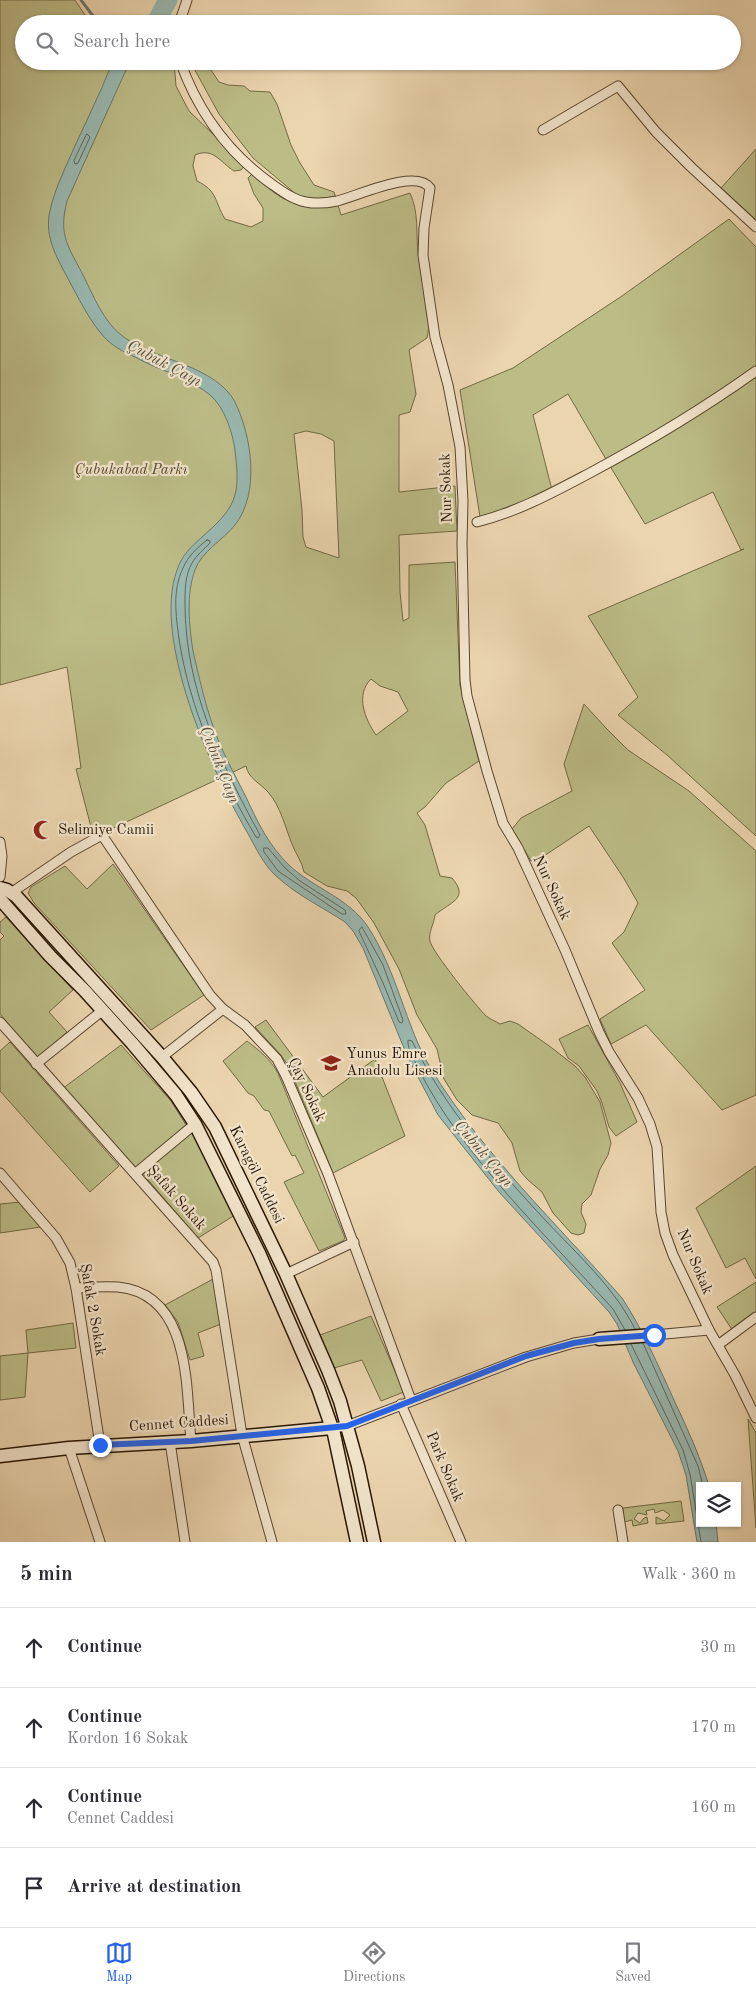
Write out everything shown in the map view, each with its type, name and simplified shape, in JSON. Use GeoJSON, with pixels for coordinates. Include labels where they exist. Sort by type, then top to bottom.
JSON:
{"type":"FeatureCollection","features":[{"type":"Feature","properties":{"kind":"main road"},"geometry":{"type":"LineString","coordinates":[[4,894],[50,956],[103,1010],[164,1080],[195,1124],[221,1173],[270,1277],[316,1382],[332,1428],[357,1542]]}},
{"type":"Feature","properties":{"kind":"main road","name":"Karagöl Caddesi"},"geometry":{"type":"LineString","coordinates":[[4,894],[70,954],[162,1057],[191,1092],[214,1127],[286,1274],[328,1370],[347,1426],[364,1489],[374,1542]]}},
{"type":"Feature","properties":{"kind":"main road"},"geometry":{"type":"LineString","coordinates":[[599,1339],[654,1335]]}},
{"type":"Feature","properties":{"kind":"main road","name":"Cennet Caddesi"},"geometry":{"type":"LineString","coordinates":[[0,1456],[100,1445],[191,1441],[332,1428]]}},
{"type":"Feature","properties":{"kind":"street"},"geometry":{"type":"LineString","coordinates":[[182,15],[187,0]]}},
{"type":"Feature","properties":{"kind":"street","name":"Nur Sokak"},"geometry":{"type":"LineString","coordinates":[[184,70],[196,98],[223,140],[259,175],[296,200],[312,203],[335,201],[403,182],[421,181],[430,188],[424,228],[423,254],[435,337],[448,385],[460,448],[463,501],[465,680],[467,696],[487,772],[503,823],[518,848],[565,950],[599,1032],[609,1052],[638,1098],[650,1124],[657,1147],[661,1212],[665,1233],[682,1276],[756,1418]]}},
{"type":"Feature","properties":{"kind":"street"},"geometry":{"type":"LineString","coordinates":[[543,130],[618,86],[656,132],[756,227]]}},
{"type":"Feature","properties":{"kind":"street"},"geometry":{"type":"LineString","coordinates":[[477,522],[521,508],[544,498],[601,467],[703,408],[756,370]]}},
{"type":"Feature","properties":{"kind":"street","name":"Çay Sokak"},"geometry":{"type":"LineString","coordinates":[[4,894],[102,835],[210,995],[222,1009],[245,1025],[281,1066],[303,1112],[354,1242],[412,1400]]}},
{"type":"Feature","properties":{"kind":"street"},"geometry":{"type":"LineString","coordinates":[[0,842],[2,856],[0,877]]}},
{"type":"Feature","properties":{"kind":"street"},"geometry":{"type":"LineString","coordinates":[[162,1057],[222,1009]]}},
{"type":"Feature","properties":{"kind":"street"},"geometry":{"type":"LineString","coordinates":[[36,1064],[103,1010]]}},
{"type":"Feature","properties":{"kind":"street","name":"Şafak Sokak"},"geometry":{"type":"LineString","coordinates":[[0,1022],[213,1262],[230,1351],[242,1435],[272,1542]]}},
{"type":"Feature","properties":{"kind":"street"},"geometry":{"type":"LineString","coordinates":[[136,1174],[195,1124]]}},
{"type":"Feature","properties":{"kind":"street","name":"Şafak 2 Sokak"},"geometry":{"type":"LineString","coordinates":[[0,1173],[56,1238],[65,1252],[76,1288],[100,1445]]}},
{"type":"Feature","properties":{"kind":"street"},"geometry":{"type":"LineString","coordinates":[[286,1274],[354,1242]]}},
{"type":"Feature","properties":{"kind":"street"},"geometry":{"type":"LineString","coordinates":[[76,1288],[119,1287],[131,1290],[156,1302],[167,1314],[180,1343],[183,1357],[191,1441]]}},
{"type":"Feature","properties":{"kind":"street"},"geometry":{"type":"LineString","coordinates":[[718,1344],[756,1317]]}},
{"type":"Feature","properties":{"kind":"street"},"geometry":{"type":"LineString","coordinates":[[654,1335],[709,1330]]}},
{"type":"Feature","properties":{"kind":"street"},"geometry":{"type":"LineString","coordinates":[[332,1428],[347,1426],[526,1356],[574,1343],[599,1339]]}},
{"type":"Feature","properties":{"kind":"street","name":"Park Sokak"},"geometry":{"type":"LineString","coordinates":[[401,1404],[461,1542]]}},
{"type":"Feature","properties":{"kind":"street"},"geometry":{"type":"LineString","coordinates":[[170,1442],[185,1542]]}},
{"type":"Feature","properties":{"kind":"street"},"geometry":{"type":"LineString","coordinates":[[69,1448],[100,1542]]}},
{"type":"Feature","properties":{"kind":"street"},"geometry":{"type":"LineString","coordinates":[[618,1510],[623,1542]]}},
{"type":"Feature","properties":{"kind":"green space","name":"Çubukabad Parkı"},"geometry":{"type":"Polygon","coordinates":[[[0,0],[75,0],[85,15],[15,15],[15,70],[175,70],[176,86],[189,111],[245,165],[241,170],[234,171],[212,154],[201,153],[195,155],[193,166],[197,181],[209,189],[215,197],[225,219],[251,227],[263,221],[263,208],[254,194],[248,178],[252,174],[278,196],[293,203],[313,205],[329,198],[309,199],[297,195],[253,158],[219,114],[195,70],[211,70],[219,82],[228,85],[244,86],[250,91],[270,92],[277,104],[291,145],[300,163],[314,185],[334,192],[341,215],[410,193],[416,215],[418,254],[429,318],[427,338],[409,350],[416,394],[410,412],[399,415],[399,492],[455,486],[457,531],[399,535],[400,592],[403,621],[409,618],[409,565],[455,562],[460,685],[479,761],[446,783],[425,807],[417,813],[425,825],[440,876],[452,878],[459,891],[456,900],[435,915],[430,941],[446,967],[486,1016],[500,1024],[510,1021],[518,1024],[552,1048],[575,1066],[585,1077],[600,1102],[611,1143],[608,1155],[600,1169],[591,1195],[582,1204],[581,1212],[586,1224],[584,1233],[578,1235],[571,1233],[553,1213],[542,1192],[520,1171],[512,1143],[498,1123],[472,1115],[457,1100],[444,1079],[437,1049],[417,1015],[399,969],[374,923],[356,898],[347,891],[327,886],[304,872],[276,804],[268,792],[252,777],[246,766],[105,832],[92,831],[76,769],[81,768],[67,667],[0,685],[0,0]],[[306,431],[294,434],[303,537],[306,547],[339,558],[334,441],[321,434],[306,431]],[[371,679],[363,692],[365,714],[376,735],[408,711],[398,692],[380,686],[371,679]]]}},
{"type":"Feature","properties":{"kind":"green space"},"geometry":{"type":"Polygon","coordinates":[[[756,149],[756,220],[721,188],[756,149]]]}},
{"type":"Feature","properties":{"kind":"green space"},"geometry":{"type":"Polygon","coordinates":[[[729,219],[756,247],[756,366],[645,440],[607,461],[568,394],[533,415],[552,490],[524,504],[480,517],[460,390],[513,368],[622,296],[729,219]]]}},
{"type":"Feature","properties":{"kind":"green space"},"geometry":{"type":"Polygon","coordinates":[[[756,374],[756,836],[667,755],[618,715],[638,697],[588,616],[744,549],[741,550],[713,492],[645,524],[610,466],[756,374]]]}},
{"type":"Feature","properties":{"kind":"green space"},"geometry":{"type":"Polygon","coordinates":[[[584,704],[628,750],[689,791],[756,851],[756,1095],[722,1110],[646,1025],[611,1044],[600,1019],[645,990],[612,943],[624,932],[638,903],[589,826],[544,856],[531,861],[512,829],[521,818],[572,791],[564,764],[584,704]]]}},
{"type":"Feature","properties":{"kind":"green space"},"geometry":{"type":"Polygon","coordinates":[[[113,864],[204,995],[151,1030],[34,903],[28,893],[31,887],[65,866],[87,889],[113,864]]]}},
{"type":"Feature","properties":{"kind":"green space"},"geometry":{"type":"Polygon","coordinates":[[[6,917],[73,990],[49,1012],[67,1032],[36,1059],[0,1014],[0,940],[4,936],[0,932],[0,922],[6,917]]]}},
{"type":"Feature","properties":{"kind":"green space"},"geometry":{"type":"Polygon","coordinates":[[[266,1020],[323,1097],[375,1059],[405,1136],[333,1173],[289,1067],[281,1055],[255,1027],[266,1020]]]}},
{"type":"Feature","properties":{"kind":"green space"},"geometry":{"type":"Polygon","coordinates":[[[588,1025],[620,1083],[637,1122],[616,1136],[609,1127],[597,1091],[579,1066],[568,1058],[559,1039],[588,1025]]]}},
{"type":"Feature","properties":{"kind":"green space"},"geometry":{"type":"Polygon","coordinates":[[[247,1041],[272,1064],[278,1073],[345,1238],[343,1241],[319,1251],[284,1182],[304,1173],[295,1155],[292,1156],[269,1111],[264,1110],[254,1096],[248,1093],[223,1061],[247,1041]]]}},
{"type":"Feature","properties":{"kind":"green space"},"geometry":{"type":"Polygon","coordinates":[[[10,1042],[119,1166],[90,1192],[0,1091],[0,1051],[10,1042]]]}},
{"type":"Feature","properties":{"kind":"green space"},"geometry":{"type":"Polygon","coordinates":[[[121,1045],[171,1101],[186,1125],[136,1169],[62,1089],[121,1045]]]}},
{"type":"Feature","properties":{"kind":"green space"},"geometry":{"type":"Polygon","coordinates":[[[193,1130],[235,1215],[198,1238],[143,1174],[193,1130]]]}},
{"type":"Feature","properties":{"kind":"green space"},"geometry":{"type":"Polygon","coordinates":[[[756,1166],[756,1279],[745,1258],[726,1268],[696,1208],[756,1166]]]}},
{"type":"Feature","properties":{"kind":"green space"},"geometry":{"type":"Polygon","coordinates":[[[21,1202],[41,1227],[0,1233],[0,1204],[21,1202]]]}},
{"type":"Feature","properties":{"kind":"green space"},"geometry":{"type":"Polygon","coordinates":[[[213,1279],[221,1324],[198,1333],[204,1356],[190,1360],[178,1322],[165,1305],[213,1279]]]}},
{"type":"Feature","properties":{"kind":"green space"},"geometry":{"type":"Polygon","coordinates":[[[756,1282],[756,1314],[733,1331],[717,1307],[756,1282]]]}},
{"type":"Feature","properties":{"kind":"green space"},"geometry":{"type":"Polygon","coordinates":[[[371,1316],[404,1392],[381,1401],[362,1360],[334,1368],[320,1335],[371,1316]]]}},
{"type":"Feature","properties":{"kind":"green space"},"geometry":{"type":"Polygon","coordinates":[[[73,1323],[76,1348],[28,1353],[26,1330],[73,1323]]]}},
{"type":"Feature","properties":{"kind":"green space"},"geometry":{"type":"Polygon","coordinates":[[[28,1353],[25,1397],[0,1400],[0,1356],[28,1353]]]}},
{"type":"Feature","properties":{"kind":"green space"},"geometry":{"type":"Polygon","coordinates":[[[748,1419],[756,1433],[756,1528],[748,1419]]]}},
{"type":"Feature","properties":{"kind":"green space"},"geometry":{"type":"Polygon","coordinates":[[[681,1501],[684,1521],[656,1524],[656,1517],[664,1521],[670,1515],[663,1510],[655,1513],[654,1509],[646,1511],[647,1515],[638,1513],[634,1519],[640,1523],[647,1517],[648,1523],[633,1526],[632,1520],[624,1522],[623,1508],[681,1501]]]}},
{"type":"Feature","properties":{"kind":"water"},"geometry":{"type":"Polygon","coordinates":[[[109,70],[126,70],[67,201],[64,222],[65,238],[99,308],[117,332],[138,346],[185,365],[214,380],[226,390],[235,402],[246,431],[251,465],[248,497],[243,512],[230,531],[202,557],[195,570],[190,589],[190,621],[193,651],[217,738],[259,824],[275,850],[299,873],[351,908],[368,927],[394,980],[422,1052],[451,1100],[497,1159],[622,1298],[630,1310],[656,1361],[702,1464],[708,1482],[696,1482],[696,1527],[716,1527],[718,1542],[697,1542],[686,1475],[678,1451],[633,1362],[617,1324],[609,1312],[499,1192],[438,1115],[408,1058],[363,948],[353,931],[345,922],[291,888],[267,866],[217,775],[189,704],[179,667],[172,631],[171,599],[181,560],[222,518],[233,500],[237,480],[234,444],[224,413],[210,395],[184,379],[144,362],[111,344],[96,327],[85,310],[55,254],[48,224],[56,190],[109,70]]]}},
{"type":"Feature","properties":{"kind":"waterway"},"geometry":{"type":"LineString","coordinates":[[81,0],[92,15]]}},
{"type":"Feature","properties":{"kind":"waterway","name":"Çubuk Çayı"},"geometry":{"type":"LineString","coordinates":[[160,15],[168,0]]}},
{"type":"Feature","properties":{"kind":"place","name":"Selimiye Camii"},"geometry":{"type":"Point","coordinates":[43,830]}},
{"type":"Feature","properties":{"kind":"place","name":"Yunus Emre Anadolu Lisesi"},"geometry":{"type":"Point","coordinates":[331,1063]}},
{"type":"Feature","properties":{"kind":"route"},"geometry":{"type":"LineString","coordinates":[[100,1445],[191,1441],[347,1426],[526,1356],[574,1343],[654,1335]]}}]}
